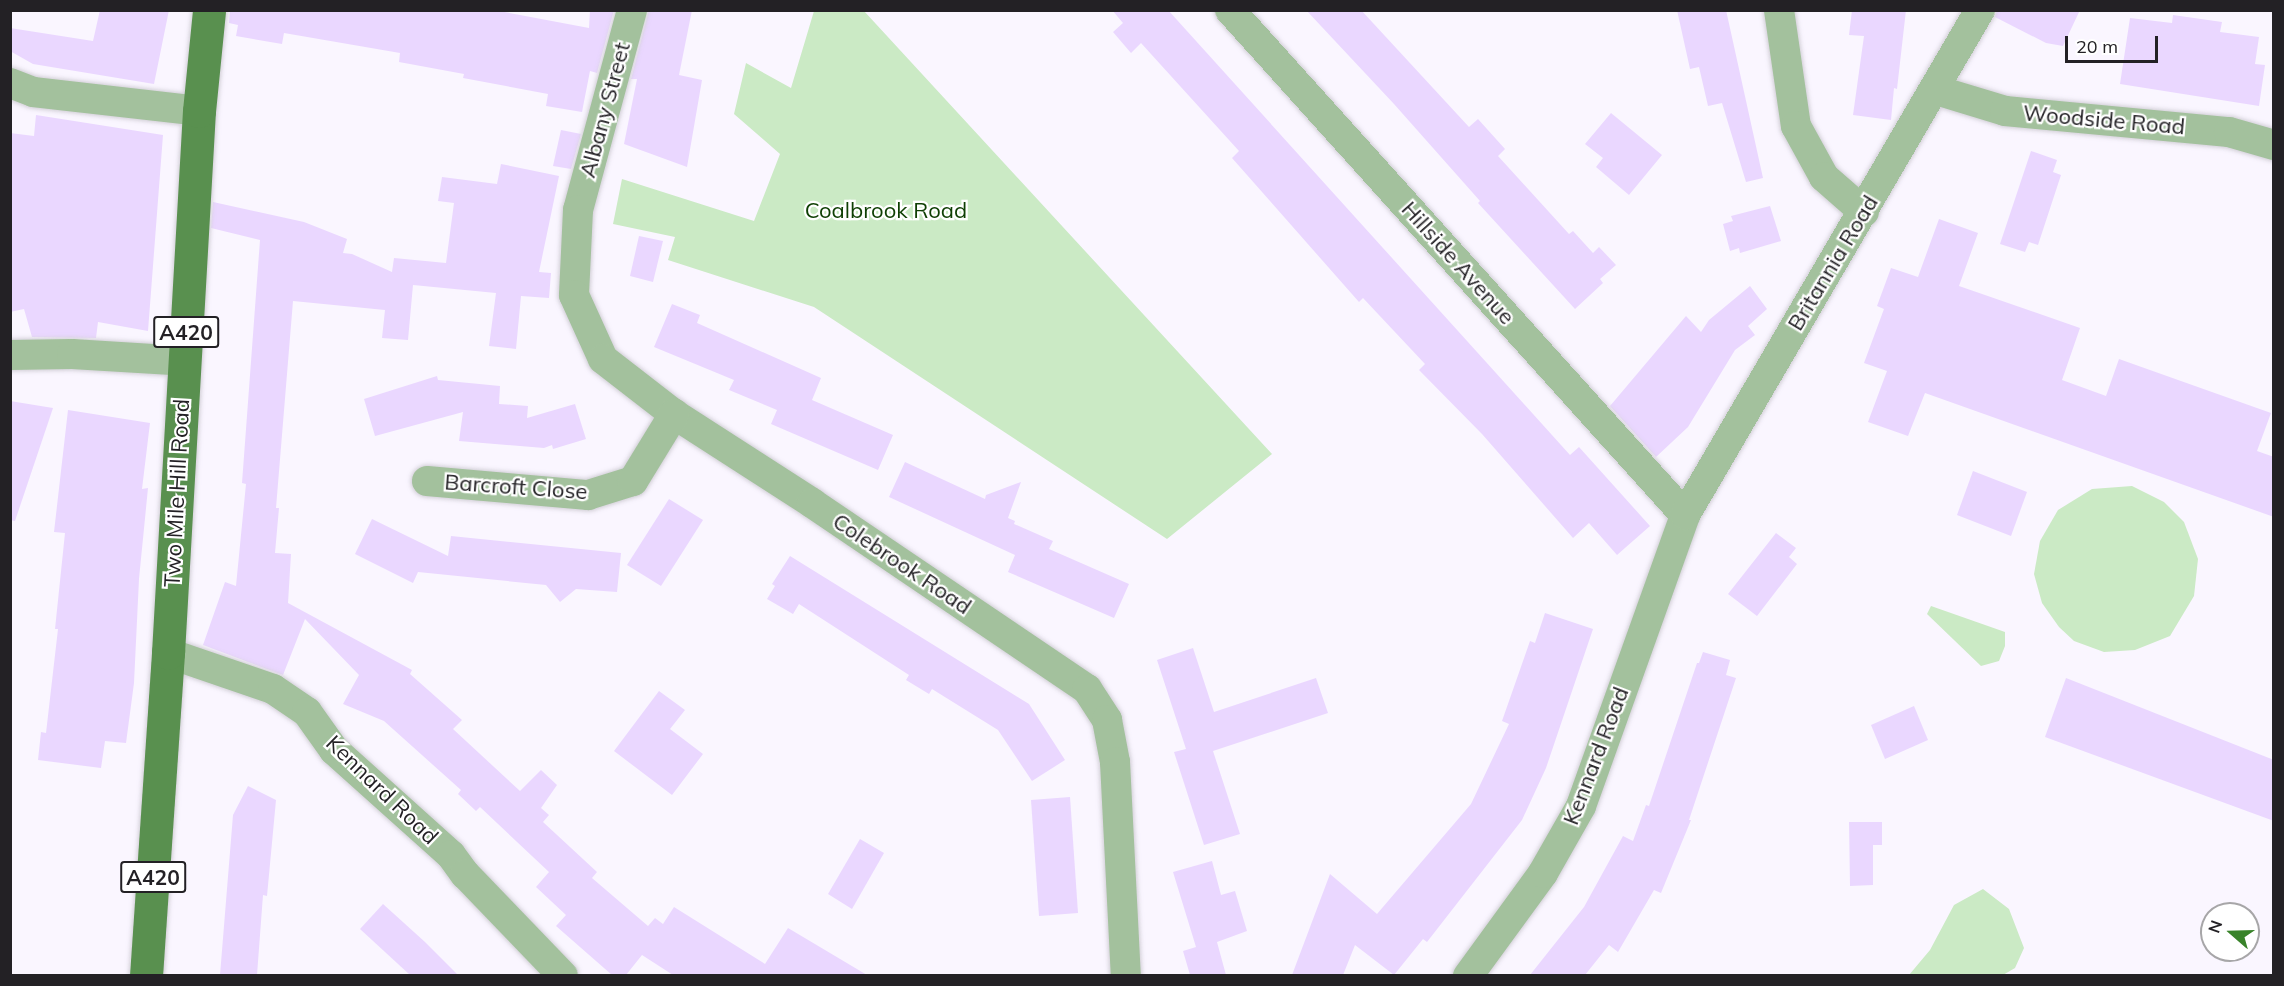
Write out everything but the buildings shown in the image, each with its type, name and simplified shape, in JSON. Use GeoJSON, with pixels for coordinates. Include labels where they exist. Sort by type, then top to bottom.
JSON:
{"type":"FeatureCollection","features":[{"type":"Feature","properties":{"kind":"main road","name":"Two Mile Hill Road"},"geometry":{"type":"LineString","coordinates":[[146,975],[168,654],[199,111],[208,10]]}},
{"type":"Feature","properties":{"kind":"street","name":"Albany Street"},"geometry":{"type":"LineString","coordinates":[[578,210],[632,10]]}},
{"type":"Feature","properties":{"kind":"street","name":"Hillside Avenue"},"geometry":{"type":"LineString","coordinates":[[1230,10],[1685,516]]}},
{"type":"Feature","properties":{"kind":"street"},"geometry":{"type":"LineString","coordinates":[[1779,10],[1796,126],[1824,177],[1864,212]]}},
{"type":"Feature","properties":{"kind":"street","name":"Britannia Road"},"geometry":{"type":"LineString","coordinates":[[1685,516],[1936,90],[1980,10]]}},
{"type":"Feature","properties":{"kind":"street"},"geometry":{"type":"LineString","coordinates":[[10,83],[33,92],[199,111]]}},
{"type":"Feature","properties":{"kind":"street","name":"Woodside Road"},"geometry":{"type":"LineString","coordinates":[[1936,90],[2005,111],[2229,132],[2274,145]]}},
{"type":"Feature","properties":{"kind":"street","name":"Colebrook Road"},"geometry":{"type":"LineString","coordinates":[[578,210],[574,295],[603,359],[674,414],[812,503],[1087,689],[1107,720],[1115,762],[1126,975]]}},
{"type":"Feature","properties":{"kind":"street"},"geometry":{"type":"LineString","coordinates":[[10,355],[72,354],[185,361]]}},
{"type":"Feature","properties":{"kind":"street","name":"Barcroft Close"},"geometry":{"type":"LineString","coordinates":[[427,481],[588,495],[633,481],[674,414]]}},
{"type":"Feature","properties":{"kind":"street","name":"Kennard Road"},"geometry":{"type":"LineString","coordinates":[[1468,975],[1543,873],[1581,806],[1685,516]]}},
{"type":"Feature","properties":{"kind":"street","name":"Kennard Road"},"geometry":{"type":"LineString","coordinates":[[168,654],[273,689],[307,712],[334,750],[451,855],[465,874],[563,975]]}},
{"type":"Feature","properties":{"kind":"green space","name":"Coalbrook Road"},"geometry":{"type":"Polygon","coordinates":[[[814,11],[864,11],[1272,454],[1167,539],[814,307],[668,260],[675,237],[613,224],[622,179],[754,221],[780,154],[734,114],[746,63],[791,88],[814,11]]]}},
{"type":"Feature","properties":{"kind":"green space"},"geometry":{"type":"Polygon","coordinates":[[[2132,486],[2164,502],[2184,522],[2198,559],[2194,596],[2170,636],[2135,650],[2104,652],[2074,641],[2059,627],[2042,603],[2034,574],[2040,541],[2058,510],[2092,489],[2132,486]]]}},
{"type":"Feature","properties":{"kind":"green space"},"geometry":{"type":"Polygon","coordinates":[[[1931,606],[2005,632],[2005,646],[1999,661],[1981,666],[1927,614],[1931,606]]]}},
{"type":"Feature","properties":{"kind":"green space"},"geometry":{"type":"Polygon","coordinates":[[[1983,889],[2009,909],[2024,948],[2015,968],[2003,975],[1909,975],[1930,950],[1954,905],[1983,889]]]}}]}
